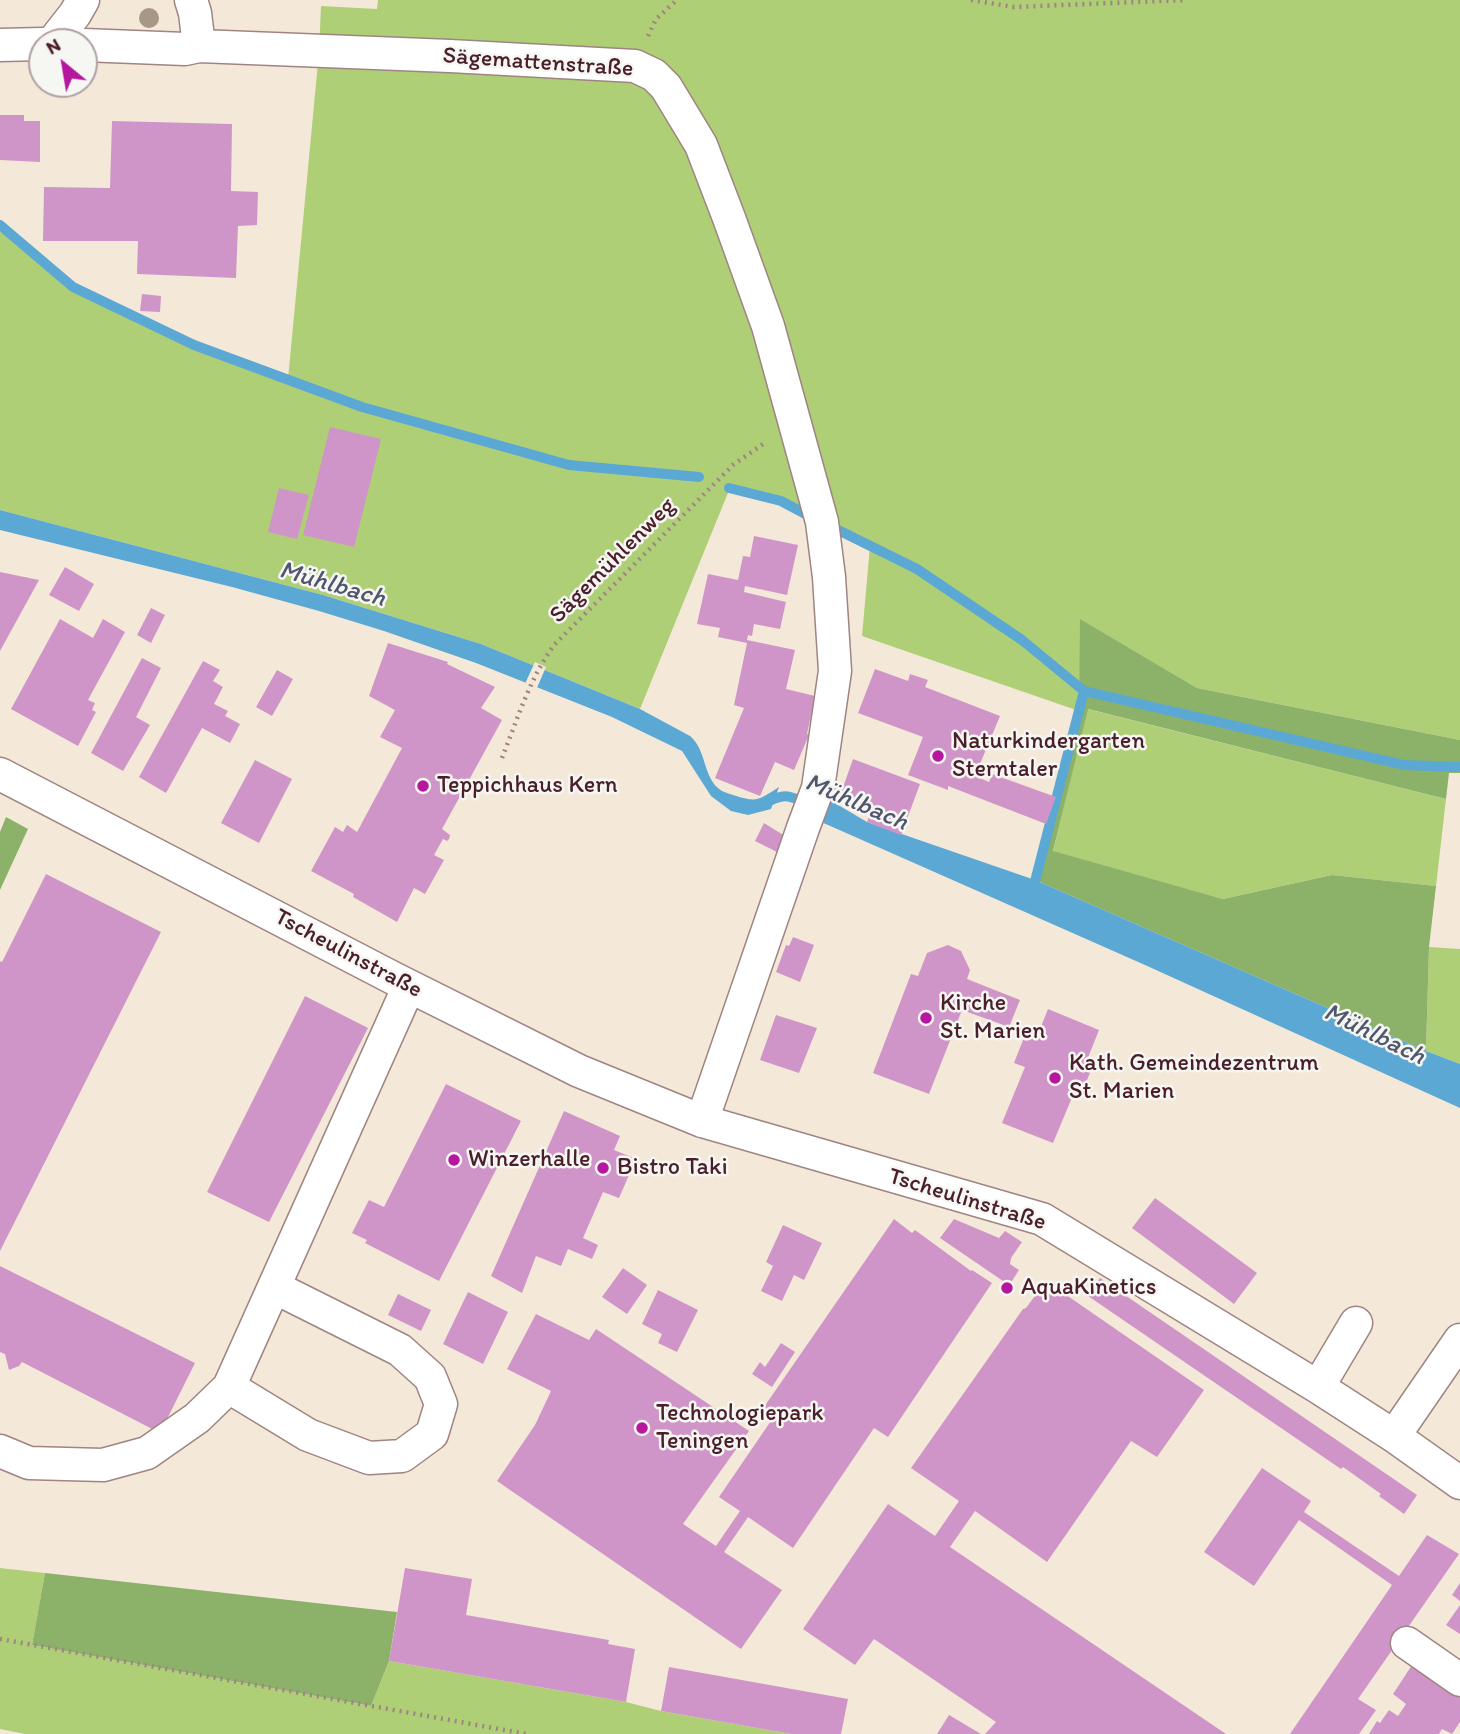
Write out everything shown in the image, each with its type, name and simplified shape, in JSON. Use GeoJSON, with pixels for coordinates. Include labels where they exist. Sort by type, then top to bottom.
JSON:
{"type":"FeatureCollection","features":[{"type":"Feature","properties":{"kind":"street"},"geometry":{"type":"LineString","coordinates":[[64,28],[83,0]]}},
{"type":"Feature","properties":{"kind":"street"},"geometry":{"type":"LineString","coordinates":[[191,0],[199,46]]}},
{"type":"Feature","properties":{"kind":"street"},"geometry":{"type":"LineString","coordinates":[[0,45],[28,44]]}},
{"type":"Feature","properties":{"kind":"street","name":"Sägemattenstraße"},"geometry":{"type":"LineString","coordinates":[[98,46],[185,49],[199,46],[635,66],[654,75],[666,87],[701,145],[768,326],[822,522],[829,577],[835,671],[818,789],[702,1121]]}},
{"type":"Feature","properties":{"kind":"street","name":"Tscheulinstraße"},"geometry":{"type":"LineString","coordinates":[[0,774],[579,1071],[702,1121],[1042,1219],[1318,1387],[1460,1483]]}},
{"type":"Feature","properties":{"kind":"street"},"geometry":{"type":"LineString","coordinates":[[0,1451],[29,1462],[103,1465],[147,1453],[197,1418],[229,1387],[409,986]]}},
{"type":"Feature","properties":{"kind":"street"},"geometry":{"type":"LineString","coordinates":[[229,1387],[308,1435],[369,1458],[402,1456],[432,1434],[441,1404],[430,1377],[400,1350],[274,1287]]}},
{"type":"Feature","properties":{"kind":"street"},"geometry":{"type":"LineString","coordinates":[[1318,1387],[1356,1323]]}},
{"type":"Feature","properties":{"kind":"street"},"geometry":{"type":"LineString","coordinates":[[1394,1436],[1460,1340]]}},
{"type":"Feature","properties":{"kind":"street"},"geometry":{"type":"LineString","coordinates":[[1407,1643],[1460,1680]]}},
{"type":"Feature","properties":{"kind":"path"},"geometry":{"type":"LineString","coordinates":[[635,66],[656,19],[677,0]]}},
{"type":"Feature","properties":{"kind":"path"},"geometry":{"type":"LineString","coordinates":[[971,0],[1014,7],[1186,0]]}},
{"type":"Feature","properties":{"kind":"path","name":"Sägemühlenweg"},"geometry":{"type":"LineString","coordinates":[[502,758],[526,696],[554,645],[733,465],[794,423]]}},
{"type":"Feature","properties":{"kind":"path"},"geometry":{"type":"LineString","coordinates":[[0,1639],[527,1734]]}},
{"type":"Feature","properties":{"kind":"green space"},"geometry":{"type":"Polygon","coordinates":[[[378,0],[1460,0],[1460,740],[1197,688],[1081,620],[1079,711],[862,636],[870,546],[781,501],[730,488],[640,709],[481,644],[323,595],[0,510],[0,230],[3,227],[73,287],[194,345],[288,379],[321,6],[377,9],[378,0]]]}},
{"type":"Feature","properties":{"kind":"green space"},"geometry":{"type":"Polygon","coordinates":[[[1080,619],[1197,688],[1460,740],[1460,773],[1449,773],[1446,799],[1088,709],[1053,851],[1223,899],[1332,875],[1436,886],[1429,947],[1426,1051],[1035,880],[1079,711],[1080,619]]]}},
{"type":"Feature","properties":{"kind":"green space"},"geometry":{"type":"Polygon","coordinates":[[[1087,709],[1446,799],[1436,886],[1332,875],[1223,899],[1053,852],[1087,709]]]}},
{"type":"Feature","properties":{"kind":"green space"},"geometry":{"type":"Polygon","coordinates":[[[6,817],[28,829],[0,890],[0,832],[6,817]]]}},
{"type":"Feature","properties":{"kind":"green space"},"geometry":{"type":"Polygon","coordinates":[[[1429,947],[1460,949],[1460,1064],[1426,1051],[1429,947]]]}},
{"type":"Feature","properties":{"kind":"green space"},"geometry":{"type":"Polygon","coordinates":[[[0,1568],[45,1573],[32,1645],[371,1706],[389,1661],[791,1734],[25,1734],[0,1729],[0,1568]]]}},
{"type":"Feature","properties":{"kind":"green space"},"geometry":{"type":"Polygon","coordinates":[[[45,1573],[397,1612],[389,1661],[371,1706],[32,1645],[45,1573]]]}},
{"type":"Feature","properties":{"kind":"water"},"geometry":{"type":"Polygon","coordinates":[[[0,510],[323,595],[481,644],[640,709],[690,736],[699,748],[713,783],[721,790],[753,799],[779,787],[771,809],[748,815],[731,811],[711,796],[682,751],[612,717],[476,663],[319,611],[0,530],[0,510]]]}},
{"type":"Feature","properties":{"kind":"water"},"geometry":{"type":"Polygon","coordinates":[[[828,799],[867,822],[1035,880],[1460,1064],[1460,1108],[819,821],[828,799]]]}},
{"type":"Feature","properties":{"kind":"pier"},"geometry":{"type":"Polygon","coordinates":[[[535,662],[546,667],[536,690],[524,686],[535,662]]]}},
{"type":"Feature","properties":{"kind":"building"},"geometry":{"type":"Polygon","coordinates":[[[0,115],[24,115],[24,121],[40,121],[40,162],[0,160],[0,115]]]}},
{"type":"Feature","properties":{"kind":"building"},"geometry":{"type":"Polygon","coordinates":[[[112,121],[232,124],[231,191],[258,192],[257,225],[238,226],[236,278],[137,274],[138,241],[43,241],[44,187],[110,188],[112,121]]]}},
{"type":"Feature","properties":{"kind":"building"},"geometry":{"type":"Polygon","coordinates":[[[142,294],[161,296],[160,312],[140,311],[142,294]]]}},
{"type":"Feature","properties":{"kind":"building"},"geometry":{"type":"Polygon","coordinates":[[[330,427],[381,439],[354,547],[303,535],[330,427]]]}},
{"type":"Feature","properties":{"kind":"building"},"geometry":{"type":"Polygon","coordinates":[[[279,488],[309,495],[297,539],[268,532],[279,488]]]}},
{"type":"Feature","properties":{"kind":"building"},"geometry":{"type":"Polygon","coordinates":[[[754,536],[798,545],[787,595],[745,586],[744,592],[786,602],[780,629],[754,624],[752,636],[748,635],[747,640],[795,650],[786,689],[815,696],[807,734],[809,735],[794,770],[775,762],[760,796],[715,778],[744,708],[734,705],[747,643],[718,637],[720,628],[697,624],[708,574],[738,580],[743,556],[750,557],[754,536]]]}},
{"type":"Feature","properties":{"kind":"building"},"geometry":{"type":"Polygon","coordinates":[[[65,567],[94,584],[79,611],[49,595],[65,567]]]}},
{"type":"Feature","properties":{"kind":"building"},"geometry":{"type":"Polygon","coordinates":[[[0,572],[39,580],[0,651],[0,572]]]}},
{"type":"Feature","properties":{"kind":"building"},"geometry":{"type":"Polygon","coordinates":[[[151,608],[165,615],[151,643],[137,635],[151,608]]]}},
{"type":"Feature","properties":{"kind":"building"},"geometry":{"type":"Polygon","coordinates":[[[60,619],[93,638],[103,619],[125,632],[88,700],[95,703],[92,710],[96,712],[78,746],[11,709],[60,619]]]}},
{"type":"Feature","properties":{"kind":"building","name":"Teppichhaus Kern"},"geometry":{"type":"Polygon","coordinates":[[[388,643],[448,662],[447,664],[495,687],[481,708],[502,720],[442,829],[450,835],[449,839],[443,839],[434,855],[444,860],[425,894],[414,888],[397,922],[353,897],[354,894],[311,871],[335,827],[343,832],[347,825],[357,832],[402,748],[380,737],[395,710],[369,696],[388,643]]]}},
{"type":"Feature","properties":{"kind":"building"},"geometry":{"type":"Polygon","coordinates":[[[142,658],[161,668],[136,717],[150,725],[123,771],[91,753],[142,658]]]}},
{"type":"Feature","properties":{"kind":"building"},"geometry":{"type":"Polygon","coordinates":[[[203,661],[220,670],[213,681],[223,687],[214,704],[228,711],[225,716],[240,724],[230,743],[202,728],[166,793],[139,777],[203,661]]]}},
{"type":"Feature","properties":{"kind":"building"},"geometry":{"type":"Polygon","coordinates":[[[875,669],[908,681],[910,674],[928,680],[925,687],[1000,716],[975,776],[989,782],[992,774],[1056,797],[1046,824],[948,786],[948,790],[908,775],[923,737],[858,713],[875,669]]]}},
{"type":"Feature","properties":{"kind":"building"},"geometry":{"type":"Polygon","coordinates":[[[277,670],[293,679],[272,716],[256,707],[277,670]]]}},
{"type":"Feature","properties":{"kind":"building"},"geometry":{"type":"Polygon","coordinates":[[[853,759],[920,784],[901,835],[867,822],[873,805],[841,793],[853,759]]]}},
{"type":"Feature","properties":{"kind":"building"},"geometry":{"type":"Polygon","coordinates":[[[255,760],[292,779],[259,843],[221,823],[255,760]]]}},
{"type":"Feature","properties":{"kind":"building"},"geometry":{"type":"Polygon","coordinates":[[[764,823],[785,836],[777,852],[755,841],[764,823]]]}},
{"type":"Feature","properties":{"kind":"building"},"geometry":{"type":"Polygon","coordinates":[[[46,874],[161,932],[0,1251],[0,961],[2,962],[46,874]]]}},
{"type":"Feature","properties":{"kind":"building"},"geometry":{"type":"Polygon","coordinates":[[[793,937],[814,945],[800,982],[776,972],[786,945],[789,946],[793,937]]]}},
{"type":"Feature","properties":{"kind":"building","name":"Kirche St. Marien"},"geometry":{"type":"Polygon","coordinates":[[[948,945],[961,951],[970,970],[967,979],[1020,1000],[1009,1027],[962,1010],[929,1094],[873,1073],[911,974],[918,976],[927,953],[948,945]]]}},
{"type":"Feature","properties":{"kind":"building"},"geometry":{"type":"Polygon","coordinates":[[[305,996],[368,1028],[269,1222],[207,1192],[305,996]]]}},
{"type":"Feature","properties":{"kind":"building","name":"Kath. Gemeindezentrum St. Marien"},"geometry":{"type":"Polygon","coordinates":[[[1048,1009],[1099,1030],[1087,1060],[1094,1063],[1083,1090],[1076,1088],[1053,1143],[1002,1123],[1025,1067],[1014,1063],[1025,1035],[1036,1039],[1048,1009]]]}},
{"type":"Feature","properties":{"kind":"building"},"geometry":{"type":"Polygon","coordinates":[[[776,1015],[817,1028],[799,1073],[760,1060],[776,1015]]]}},
{"type":"Feature","properties":{"kind":"building","name":"Winzerhalle"},"geometry":{"type":"Polygon","coordinates":[[[446,1084],[521,1121],[439,1281],[365,1243],[367,1240],[352,1233],[369,1200],[384,1207],[446,1084]]]}},
{"type":"Feature","properties":{"kind":"building"},"geometry":{"type":"Polygon","coordinates":[[[564,1111],[620,1136],[614,1150],[636,1159],[619,1198],[603,1192],[583,1238],[598,1245],[592,1259],[568,1249],[561,1266],[536,1256],[522,1293],[491,1276],[564,1111]]]}},
{"type":"Feature","properties":{"kind":"building"},"geometry":{"type":"Polygon","coordinates":[[[1155,1198],[1257,1273],[1234,1304],[1132,1228],[1155,1198]]]}},
{"type":"Feature","properties":{"kind":"building"},"geometry":{"type":"Polygon","coordinates":[[[894,1219],[912,1233],[915,1230],[992,1283],[888,1437],[874,1428],[793,1548],[748,1517],[724,1552],[782,1590],[741,1649],[497,1481],[535,1425],[551,1391],[507,1369],[536,1314],[589,1340],[596,1329],[749,1431],[683,1524],[716,1546],[740,1511],[719,1497],[775,1415],[764,1407],[894,1219]]]}},
{"type":"Feature","properties":{"kind":"building"},"geometry":{"type":"Polygon","coordinates":[[[954,1219],[999,1238],[1005,1231],[1022,1242],[1011,1258],[1010,1264],[1019,1270],[1012,1281],[1003,1281],[940,1238],[954,1219]]]}},
{"type":"Feature","properties":{"kind":"building"},"geometry":{"type":"Polygon","coordinates":[[[783,1225],[822,1243],[804,1280],[794,1275],[782,1301],[761,1291],[773,1266],[766,1262],[783,1225]]]}},
{"type":"Feature","properties":{"kind":"building"},"geometry":{"type":"Polygon","coordinates":[[[0,1266],[195,1363],[160,1433],[22,1362],[9,1370],[5,1354],[0,1352],[0,1266]]]}},
{"type":"Feature","properties":{"kind":"building"},"geometry":{"type":"Polygon","coordinates":[[[623,1268],[647,1285],[627,1314],[602,1297],[623,1268]]]}},
{"type":"Feature","properties":{"kind":"building"},"geometry":{"type":"Polygon","coordinates":[[[1100,1278],[1417,1495],[1404,1514],[1343,1467],[1341,1469],[1088,1296],[1100,1278]]]}},
{"type":"Feature","properties":{"kind":"building"},"geometry":{"type":"Polygon","coordinates":[[[1046,1281],[1204,1390],[1157,1457],[1131,1441],[1047,1562],[975,1511],[950,1547],[1226,1734],[985,1734],[996,1722],[874,1639],[855,1665],[803,1629],[888,1504],[935,1536],[959,1501],[911,1468],[1023,1309],[1046,1281]]]}},
{"type":"Feature","properties":{"kind":"building"},"geometry":{"type":"Polygon","coordinates":[[[658,1290],[698,1310],[677,1352],[658,1343],[662,1334],[642,1324],[658,1290]]]}},
{"type":"Feature","properties":{"kind":"building"},"geometry":{"type":"Polygon","coordinates":[[[468,1292],[508,1312],[483,1364],[443,1344],[468,1292]]]}},
{"type":"Feature","properties":{"kind":"building"},"geometry":{"type":"Polygon","coordinates":[[[398,1294],[431,1310],[421,1331],[388,1315],[398,1294]]]}},
{"type":"Feature","properties":{"kind":"building"},"geometry":{"type":"Polygon","coordinates":[[[781,1343],[795,1352],[772,1387],[752,1374],[760,1362],[765,1367],[781,1343]]]}},
{"type":"Feature","properties":{"kind":"building"},"geometry":{"type":"Polygon","coordinates":[[[1262,1468],[1311,1501],[1304,1512],[1399,1576],[1427,1535],[1459,1554],[1358,1699],[1376,1710],[1359,1734],[1290,1734],[1392,1585],[1299,1520],[1254,1586],[1204,1552],[1262,1468]]]}},
{"type":"Feature","properties":{"kind":"building"},"geometry":{"type":"Polygon","coordinates":[[[405,1568],[472,1579],[466,1615],[609,1640],[608,1644],[635,1649],[626,1702],[389,1661],[405,1568]]]}},
{"type":"Feature","properties":{"kind":"building"},"geometry":{"type":"Polygon","coordinates":[[[1460,1583],[1460,1601],[1452,1595],[1460,1583]]]}},
{"type":"Feature","properties":{"kind":"building"},"geometry":{"type":"Polygon","coordinates":[[[1460,1605],[1460,1634],[1446,1625],[1460,1605]]]}},
{"type":"Feature","properties":{"kind":"building"},"geometry":{"type":"Polygon","coordinates":[[[1414,1662],[1460,1693],[1460,1722],[1452,1734],[1442,1729],[1439,1734],[1369,1734],[1377,1721],[1380,1723],[1389,1710],[1398,1716],[1406,1704],[1393,1694],[1414,1662]]]}},
{"type":"Feature","properties":{"kind":"building"},"geometry":{"type":"Polygon","coordinates":[[[669,1667],[848,1699],[841,1734],[791,1734],[661,1711],[669,1667]]]}},
{"type":"Feature","properties":{"kind":"building"},"geometry":{"type":"Polygon","coordinates":[[[949,1715],[981,1734],[937,1734],[949,1715]]]}},
{"type":"Feature","properties":{"kind":"waterway"},"geometry":{"type":"LineString","coordinates":[[0,225],[73,287],[194,345],[362,407],[569,465],[699,477]]}},
{"type":"Feature","properties":{"kind":"waterway"},"geometry":{"type":"LineString","coordinates":[[729,488],[781,501],[813,518]]}},
{"type":"Feature","properties":{"kind":"waterway"},"geometry":{"type":"LineString","coordinates":[[830,526],[917,569],[1022,640],[1084,691],[1404,765],[1460,767]]}},
{"type":"Feature","properties":{"kind":"waterway"},"geometry":{"type":"LineString","coordinates":[[1032,893],[1084,691]]}},
{"type":"Feature","properties":{"kind":"waterway","name":"Mühlbach"},"geometry":{"type":"LineString","coordinates":[[765,803],[786,796],[807,803]]}},
{"type":"Feature","properties":{"kind":"place","name":"Naturkindergarten Sterntaler"},"geometry":{"type":"Point","coordinates":[938,756]}},
{"type":"Feature","properties":{"kind":"place","name":"Teppichhaus Kern"},"geometry":{"type":"Point","coordinates":[423,786]}},
{"type":"Feature","properties":{"kind":"place","name":"Kirche St. Marien"},"geometry":{"type":"Point","coordinates":[926,1018]}},
{"type":"Feature","properties":{"kind":"place","name":"Kath. Gemeindezentrum St. Marien"},"geometry":{"type":"Point","coordinates":[1055,1078]}},
{"type":"Feature","properties":{"kind":"place","name":"Winzerhalle"},"geometry":{"type":"Point","coordinates":[454,1160]}},
{"type":"Feature","properties":{"kind":"place","name":"Bistro Taki"},"geometry":{"type":"Point","coordinates":[603,1168]}},
{"type":"Feature","properties":{"kind":"place","name":"AquaKinetics"},"geometry":{"type":"Point","coordinates":[1007,1288]}},
{"type":"Feature","properties":{"kind":"place","name":"Technologiepark Teningen"},"geometry":{"type":"Point","coordinates":[642,1428]}}]}
